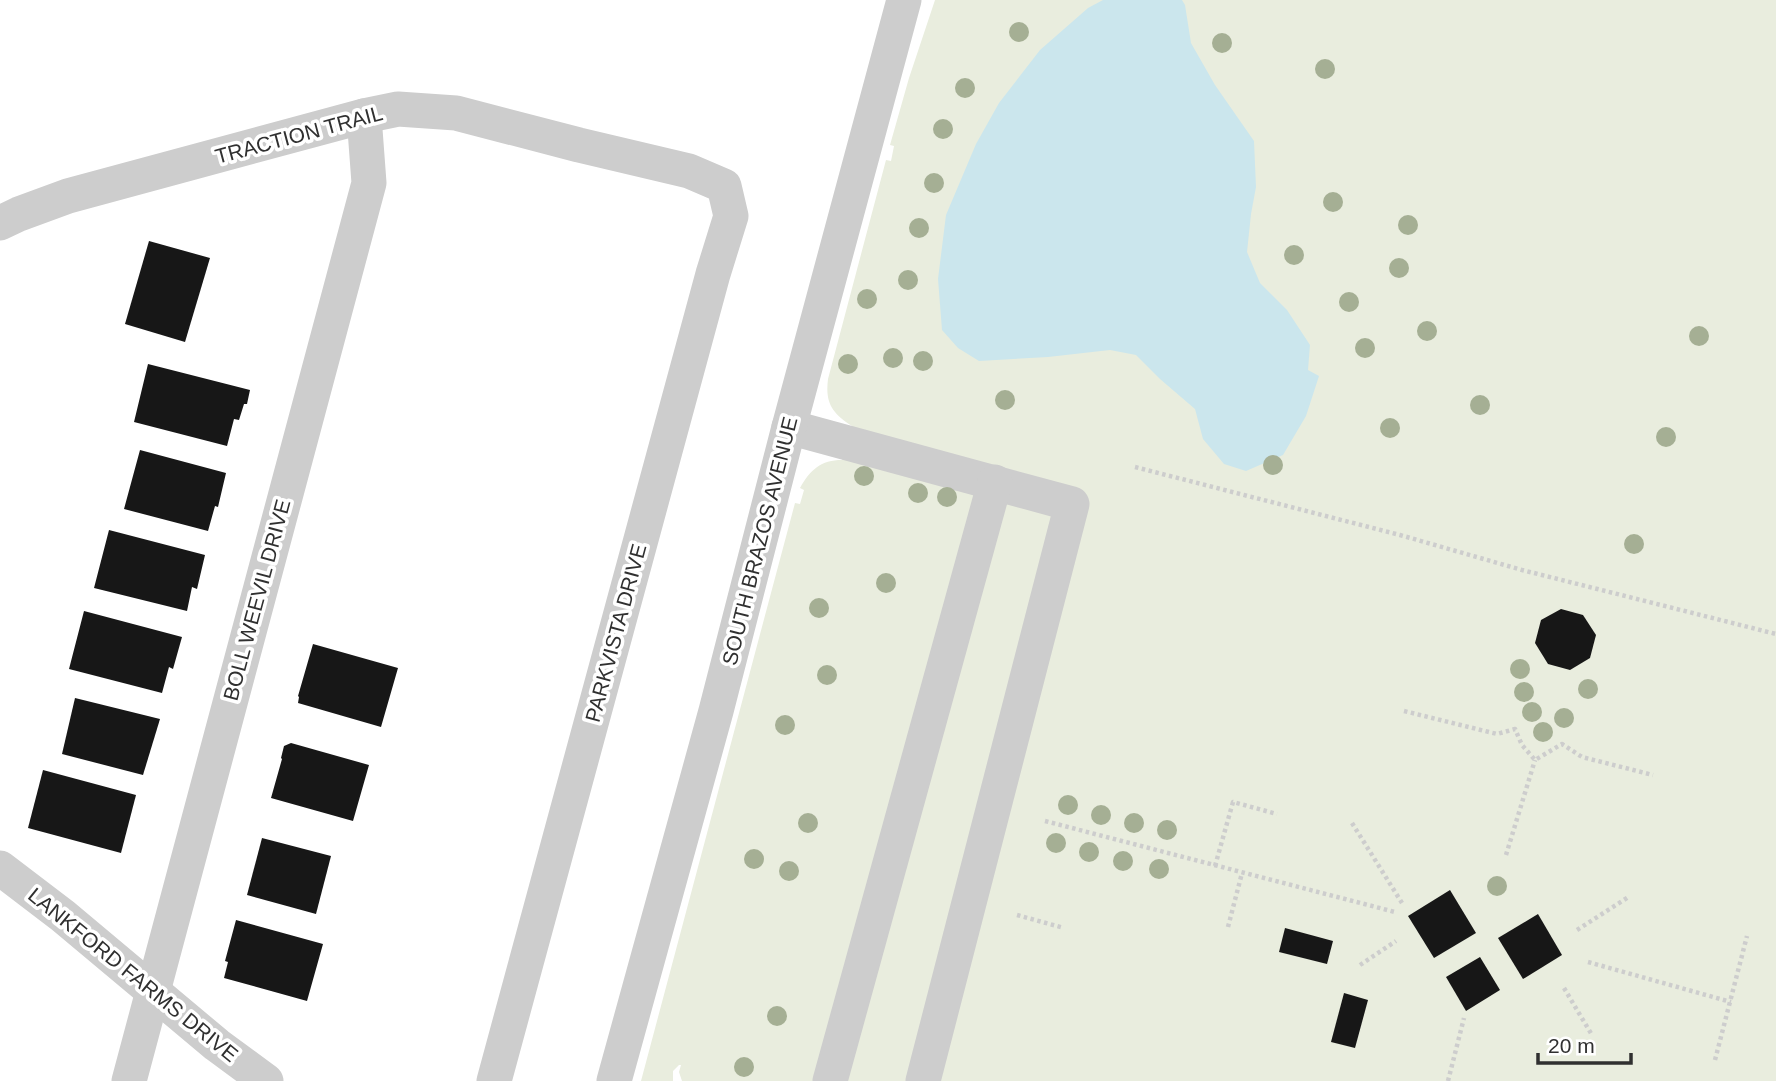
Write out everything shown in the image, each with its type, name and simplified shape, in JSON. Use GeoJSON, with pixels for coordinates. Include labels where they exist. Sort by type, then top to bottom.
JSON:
{"type":"FeatureCollection","features":[{"type":"Feature","properties":{"kind":"street","name":"SOUTH BRAZOS AVENUE"},"geometry":{"type":"LineString","coordinates":[[614,1081],[716,711],[904,0]]}},
{"type":"Feature","properties":{"kind":"street","name":"TRACTION TRAIL"},"geometry":{"type":"LineString","coordinates":[[0,223],[68,196],[398,108],[456,113],[689,171],[724,186]]}},
{"type":"Feature","properties":{"kind":"street","name":"BOLL WEEVIL DRIVE"},"geometry":{"type":"LineString","coordinates":[[129,1081],[369,183],[364,116]]}},
{"type":"Feature","properties":{"kind":"street","name":"PARKVISTA DRIVE"},"geometry":{"type":"LineString","coordinates":[[494,1081],[731,216],[724,186]]}},
{"type":"Feature","properties":{"kind":"street"},"geometry":{"type":"LineString","coordinates":[[789,427],[1072,504],[923,1081]]}},
{"type":"Feature","properties":{"kind":"street"},"geometry":{"type":"LineString","coordinates":[[830,1081],[995,482]]}},
{"type":"Feature","properties":{"kind":"street","name":"LANKFORD FARMS DRIVE"},"geometry":{"type":"LineString","coordinates":[[0,868],[64,916],[217,1045],[265,1081]]}},
{"type":"Feature","properties":{"kind":"path"},"geometry":{"type":"LineString","coordinates":[[1135,467],[1400,535],[1522,570],[1776,634]]}},
{"type":"Feature","properties":{"kind":"path"},"geometry":{"type":"LineString","coordinates":[[1404,711],[1497,734],[1515,729],[1522,745],[1535,760]]}},
{"type":"Feature","properties":{"kind":"path"},"geometry":{"type":"LineString","coordinates":[[1506,855],[1535,760],[1562,744],[1582,757],[1653,775]]}},
{"type":"Feature","properties":{"kind":"path"},"geometry":{"type":"LineString","coordinates":[[1215,866],[1233,802],[1277,814]]}},
{"type":"Feature","properties":{"kind":"path"},"geometry":{"type":"LineString","coordinates":[[1045,821],[1395,912]]}},
{"type":"Feature","properties":{"kind":"path"},"geometry":{"type":"LineString","coordinates":[[1352,823],[1402,903]]}},
{"type":"Feature","properties":{"kind":"path"},"geometry":{"type":"LineString","coordinates":[[1228,927],[1242,873]]}},
{"type":"Feature","properties":{"kind":"path"},"geometry":{"type":"LineString","coordinates":[[1577,930],[1630,896]]}},
{"type":"Feature","properties":{"kind":"path"},"geometry":{"type":"LineString","coordinates":[[1017,915],[1064,928]]}},
{"type":"Feature","properties":{"kind":"path"},"geometry":{"type":"LineString","coordinates":[[1715,1060],[1747,936]]}},
{"type":"Feature","properties":{"kind":"path"},"geometry":{"type":"LineString","coordinates":[[1360,965],[1396,941]]}},
{"type":"Feature","properties":{"kind":"path"},"geometry":{"type":"LineString","coordinates":[[1588,962],[1731,1002]]}},
{"type":"Feature","properties":{"kind":"path"},"geometry":{"type":"LineString","coordinates":[[1564,988],[1591,1035]]}},
{"type":"Feature","properties":{"kind":"path"},"geometry":{"type":"LineString","coordinates":[[1448,1081],[1464,1018]]}},
{"type":"Feature","properties":{"kind":"shaded area"},"geometry":{"type":"Polygon","coordinates":[[[935,0],[1776,0],[1776,1081],[682,1081],[679,1065],[673,1071],[673,1081],[641,1081],[795,503],[800,504],[804,490],[800,488],[812,471],[822,464],[842,460],[852,426],[831,407],[828,379],[886,160],[891,161],[894,146],[890,145],[935,0]]]}},
{"type":"Feature","properties":{"kind":"water"},"geometry":{"type":"Polygon","coordinates":[[[1103,0],[1182,0],[1191,43],[1215,85],[1254,141],[1256,187],[1247,252],[1260,283],[1287,310],[1310,345],[1308,370],[1319,376],[1306,416],[1283,455],[1246,471],[1224,464],[1203,439],[1195,409],[1136,355],[1110,350],[979,361],[958,348],[942,330],[938,279],[946,215],[976,144],[999,103],[1040,50],[1088,8],[1103,0]]]}},
{"type":"Feature","properties":{"kind":"building"},"geometry":{"type":"Polygon","coordinates":[[[149,241],[210,258],[185,342],[125,324],[149,241]]]}},
{"type":"Feature","properties":{"kind":"building"},"geometry":{"type":"Polygon","coordinates":[[[148,364],[250,390],[239,420],[234,419],[227,446],[134,422],[148,364]]]}},
{"type":"Feature","properties":{"kind":"building"},"geometry":{"type":"Polygon","coordinates":[[[140,450],[226,473],[218,507],[215,506],[208,531],[124,509],[140,450]]]}},
{"type":"Feature","properties":{"kind":"building"},"geometry":{"type":"Polygon","coordinates":[[[109,530],[205,555],[197,589],[192,587],[187,611],[94,588],[109,530]]]}},
{"type":"Feature","properties":{"kind":"building"},"geometry":{"type":"Polygon","coordinates":[[[1561,609],[1583,615],[1596,635],[1590,658],[1570,670],[1548,664],[1535,643],[1541,620],[1561,609]]]}},
{"type":"Feature","properties":{"kind":"building"},"geometry":{"type":"Polygon","coordinates":[[[84,611],[182,637],[173,669],[169,667],[162,693],[69,669],[84,611]]]}},
{"type":"Feature","properties":{"kind":"building"},"geometry":{"type":"Polygon","coordinates":[[[313,644],[398,668],[381,727],[298,703],[313,644]]]}},
{"type":"Feature","properties":{"kind":"building"},"geometry":{"type":"Polygon","coordinates":[[[75,698],[160,719],[143,775],[62,754],[75,698]]]}},
{"type":"Feature","properties":{"kind":"building"},"geometry":{"type":"Polygon","coordinates":[[[291,743],[369,765],[353,821],[271,798],[284,746],[291,743]]]}},
{"type":"Feature","properties":{"kind":"building"},"geometry":{"type":"Polygon","coordinates":[[[43,770],[136,795],[121,853],[28,828],[43,770]]]}},
{"type":"Feature","properties":{"kind":"building"},"geometry":{"type":"Polygon","coordinates":[[[262,838],[331,856],[316,914],[247,895],[262,838]]]}},
{"type":"Feature","properties":{"kind":"building"},"geometry":{"type":"Polygon","coordinates":[[[1450,890],[1476,933],[1434,958],[1408,916],[1450,890]]]}},
{"type":"Feature","properties":{"kind":"building"},"geometry":{"type":"Polygon","coordinates":[[[1538,914],[1562,955],[1523,979],[1498,938],[1538,914]]]}},
{"type":"Feature","properties":{"kind":"building"},"geometry":{"type":"Polygon","coordinates":[[[236,920],[323,944],[307,1001],[224,978],[228,962],[225,961],[236,920]]]}},
{"type":"Feature","properties":{"kind":"building"},"geometry":{"type":"Polygon","coordinates":[[[1285,928],[1333,941],[1327,964],[1279,952],[1285,928]]]}},
{"type":"Feature","properties":{"kind":"building"},"geometry":{"type":"Polygon","coordinates":[[[1480,957],[1500,990],[1466,1011],[1446,977],[1480,957]]]}},
{"type":"Feature","properties":{"kind":"building"},"geometry":{"type":"Polygon","coordinates":[[[1344,993],[1368,1000],[1355,1048],[1331,1042],[1344,993]]]}}]}
